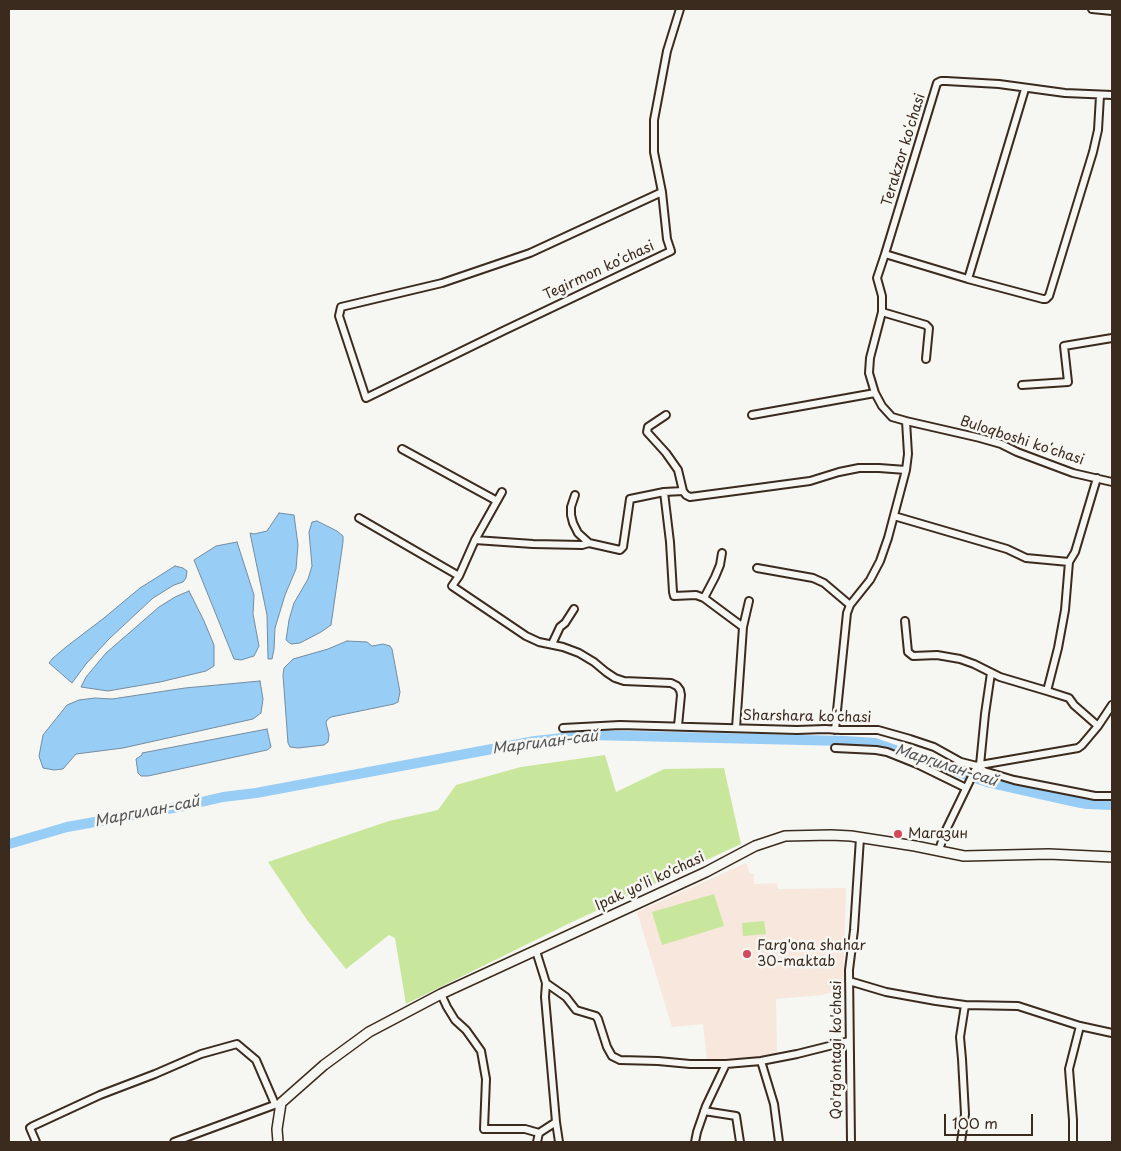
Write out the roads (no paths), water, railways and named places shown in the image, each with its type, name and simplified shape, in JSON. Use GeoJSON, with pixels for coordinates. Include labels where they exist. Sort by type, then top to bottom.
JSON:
{"type":"FeatureCollection","features":[{"type":"Feature","properties":{"kind":"main road","name":"Ipak yo'li ko'chasi"},"geometry":{"type":"LineString","coordinates":[[278,1104],[324,1065],[363,1037],[442,994],[706,872],[756,846],[785,836],[831,835],[860,838],[939,850],[964,856],[1049,854],[1112,857]]}},
{"type":"Feature","properties":{"kind":"main road"},"geometry":{"type":"LineString","coordinates":[[278,1104],[276,1129],[278,1142]]}},
{"type":"Feature","properties":{"kind":"street"},"geometry":{"type":"LineString","coordinates":[[662,192],[654,152],[654,120],[668,51],[680,9]]}},
{"type":"Feature","properties":{"kind":"street"},"geometry":{"type":"LineString","coordinates":[[1092,9],[1112,11]]}},
{"type":"Feature","properties":{"kind":"street","name":"Terakzor koʻchasi"},"geometry":{"type":"LineString","coordinates":[[877,278],[886,254],[937,83],[946,80],[990,83],[1065,93],[1112,96]]}},
{"type":"Feature","properties":{"kind":"street"},"geometry":{"type":"LineString","coordinates":[[968,279],[1025,88]]}},
{"type":"Feature","properties":{"kind":"street"},"geometry":{"type":"LineString","coordinates":[[886,254],[968,279],[1046,299],[1049,296],[1093,152],[1098,130],[1100,96]]}},
{"type":"Feature","properties":{"kind":"street","name":"Tegirmon koʻchasi"},"geometry":{"type":"LineString","coordinates":[[662,192],[667,239],[671,251],[366,398],[339,316],[341,307],[442,283],[530,253],[662,192]]}},
{"type":"Feature","properties":{"kind":"street","name":"Buloqboshi koʻchasi"},"geometry":{"type":"LineString","coordinates":[[877,278],[882,296],[882,312],[870,358],[869,373],[875,393],[882,406],[892,417],[1001,444],[1073,473],[1112,482]]}},
{"type":"Feature","properties":{"kind":"street"},"geometry":{"type":"LineString","coordinates":[[882,312],[926,325],[930,328],[926,359]]}},
{"type":"Feature","properties":{"kind":"street"},"geometry":{"type":"LineString","coordinates":[[1022,385],[1068,382],[1064,346],[1112,338]]}},
{"type":"Feature","properties":{"kind":"street"},"geometry":{"type":"LineString","coordinates":[[752,415],[875,393]]}},
{"type":"Feature","properties":{"kind":"street"},"geometry":{"type":"LineString","coordinates":[[666,415],[648,428],[647,432],[678,470],[683,491],[690,497],[810,481],[859,468],[906,470]]}},
{"type":"Feature","properties":{"kind":"street"},"geometry":{"type":"LineString","coordinates":[[835,730],[847,614],[850,605],[870,580],[880,561],[888,538],[906,470],[908,454],[906,422]]}},
{"type":"Feature","properties":{"kind":"street"},"geometry":{"type":"LineString","coordinates":[[402,449],[498,501]]}},
{"type":"Feature","properties":{"kind":"street"},"geometry":{"type":"LineString","coordinates":[[1047,691],[1065,610],[1069,562],[1075,552],[1097,478]]}},
{"type":"Feature","properties":{"kind":"street"},"geometry":{"type":"LineString","coordinates":[[475,540],[533,544],[582,545],[589,543],[620,550],[623,546],[630,499],[664,492],[683,491]]}},
{"type":"Feature","properties":{"kind":"street"},"geometry":{"type":"LineString","coordinates":[[502,492],[452,586],[526,636],[539,642],[552,644],[579,653],[615,678],[624,681],[671,683],[677,686],[681,695],[678,726]]}},
{"type":"Feature","properties":{"kind":"street"},"geometry":{"type":"LineString","coordinates":[[664,492],[674,596],[696,595],[704,598],[743,627]]}},
{"type":"Feature","properties":{"kind":"street"},"geometry":{"type":"LineString","coordinates":[[575,496],[571,507],[572,523],[578,533],[589,543]]}},
{"type":"Feature","properties":{"kind":"street"},"geometry":{"type":"LineString","coordinates":[[894,516],[1008,549],[1026,558],[1069,562]]}},
{"type":"Feature","properties":{"kind":"street"},"geometry":{"type":"LineString","coordinates":[[359,518],[459,576]]}},
{"type":"Feature","properties":{"kind":"street"},"geometry":{"type":"LineString","coordinates":[[704,598],[720,565],[722,553]]}},
{"type":"Feature","properties":{"kind":"street"},"geometry":{"type":"LineString","coordinates":[[757,568],[813,578],[824,583],[850,605]]}},
{"type":"Feature","properties":{"kind":"street"},"geometry":{"type":"LineString","coordinates":[[736,728],[743,627],[749,601]]}},
{"type":"Feature","properties":{"kind":"street"},"geometry":{"type":"LineString","coordinates":[[552,644],[560,627],[574,609]]}},
{"type":"Feature","properties":{"kind":"street"},"geometry":{"type":"LineString","coordinates":[[905,621],[908,652],[913,656],[937,655],[960,659],[1000,677],[1069,698],[1074,705],[1098,726]]}},
{"type":"Feature","properties":{"kind":"street"},"geometry":{"type":"LineString","coordinates":[[939,850],[944,832],[978,766],[991,673]]}},
{"type":"Feature","properties":{"kind":"street","name":"Sharshara koʻchasi"},"geometry":{"type":"LineString","coordinates":[[563,728],[620,725],[797,730],[878,730],[934,747],[961,762],[978,766],[1078,748],[1098,726],[1112,705]]}},
{"type":"Feature","properties":{"kind":"street"},"geometry":{"type":"LineString","coordinates":[[835,748],[887,752],[917,764],[966,788]]}},
{"type":"Feature","properties":{"kind":"street"},"geometry":{"type":"LineString","coordinates":[[978,766],[984,771],[1014,780],[1095,796],[1112,796]]}},
{"type":"Feature","properties":{"kind":"street","name":"Qo'rg'ontagi ko'chasi"},"geometry":{"type":"LineString","coordinates":[[850,1142],[849,970],[854,930],[860,838]]}},
{"type":"Feature","properties":{"kind":"street"},"geometry":{"type":"LineString","coordinates":[[536,951],[546,983],[545,997],[558,1142]]}},
{"type":"Feature","properties":{"kind":"street"},"geometry":{"type":"LineString","coordinates":[[849,981],[886,992],[965,1005],[1018,1006],[1080,1026],[1112,1033]]}},
{"type":"Feature","properties":{"kind":"street"},"geometry":{"type":"LineString","coordinates":[[546,983],[566,997],[576,1010],[596,1016],[607,1047],[612,1056],[620,1060],[726,1064],[762,1061],[849,1041]]}},
{"type":"Feature","properties":{"kind":"street"},"geometry":{"type":"LineString","coordinates":[[442,994],[447,1008],[455,1020],[466,1030],[481,1051],[486,1079],[484,1129],[525,1129],[539,1133]]}},
{"type":"Feature","properties":{"kind":"street"},"geometry":{"type":"LineString","coordinates":[[960,1142],[965,1114],[960,1037],[965,1005]]}},
{"type":"Feature","properties":{"kind":"street"},"geometry":{"type":"LineString","coordinates":[[1073,1142],[1069,1069],[1080,1026]]}},
{"type":"Feature","properties":{"kind":"street"},"geometry":{"type":"LineString","coordinates":[[36,1142],[30,1128],[33,1126],[100,1095],[200,1054],[237,1044],[256,1060],[278,1104],[174,1142]]}},
{"type":"Feature","properties":{"kind":"street"},"geometry":{"type":"LineString","coordinates":[[762,1061],[774,1104],[779,1142]]}},
{"type":"Feature","properties":{"kind":"street"},"geometry":{"type":"LineString","coordinates":[[695,1142],[704,1111],[726,1064]]}},
{"type":"Feature","properties":{"kind":"street"},"geometry":{"type":"LineString","coordinates":[[704,1111],[736,1116],[740,1142]]}},
{"type":"Feature","properties":{"kind":"street"},"geometry":{"type":"LineString","coordinates":[[536,1142],[539,1133],[556,1122]]}},
{"type":"Feature","properties":{"kind":"water"},"geometry":{"type":"Polygon","coordinates":[[[279,513],[294,515],[298,545],[296,569],[285,595],[275,628],[272,659],[268,659],[267,615],[250,533],[267,531],[279,513]]]}},
{"type":"Feature","properties":{"kind":"water"},"geometry":{"type":"Polygon","coordinates":[[[317,521],[343,536],[331,625],[300,643],[291,644],[286,640],[289,620],[294,603],[308,579],[312,566],[309,532],[312,522],[317,521]]]}},
{"type":"Feature","properties":{"kind":"water"},"geometry":{"type":"Polygon","coordinates":[[[237,542],[254,595],[253,614],[259,646],[254,656],[241,660],[234,659],[194,560],[216,546],[237,542]]]}},
{"type":"Feature","properties":{"kind":"water"},"geometry":{"type":"Polygon","coordinates":[[[175,566],[187,571],[183,582],[174,585],[153,598],[109,639],[86,664],[72,683],[49,663],[66,647],[140,588],[175,566]]]}},
{"type":"Feature","properties":{"kind":"water"},"geometry":{"type":"Polygon","coordinates":[[[189,591],[214,645],[214,666],[206,671],[160,682],[108,691],[81,687],[86,677],[106,653],[159,607],[189,591]]]}},
{"type":"Feature","properties":{"kind":"water"},"geometry":{"type":"Polygon","coordinates":[[[347,641],[367,642],[372,646],[383,644],[390,646],[400,692],[398,702],[331,717],[326,723],[329,735],[328,742],[324,745],[290,747],[288,743],[284,668],[293,659],[328,649],[347,641]]]}},
{"type":"Feature","properties":{"kind":"water"},"geometry":{"type":"Polygon","coordinates":[[[260,681],[263,699],[261,713],[253,719],[123,748],[76,754],[63,769],[43,768],[39,756],[43,735],[67,705],[79,700],[95,698],[112,699],[185,688],[260,681]]]}},
{"type":"Feature","properties":{"kind":"water"},"geometry":{"type":"Polygon","coordinates":[[[267,729],[271,747],[267,750],[148,776],[141,776],[138,773],[136,759],[142,753],[267,729]]]}},
{"type":"Feature","properties":{"kind":"waterway","name":"Маргилан-сай"},"geometry":{"type":"LineString","coordinates":[[9,844],[67,827],[223,797],[256,793],[535,741],[590,735],[875,743],[987,782],[1076,802],[1112,805]]}},
{"type":"Feature","properties":{"kind":"place","name":"Магазин"},"geometry":{"type":"Point","coordinates":[898,834]}},
{"type":"Feature","properties":{"kind":"place","name":"Farg'ona shahar 30-maktab"},"geometry":{"type":"Point","coordinates":[747,954]}}]}
